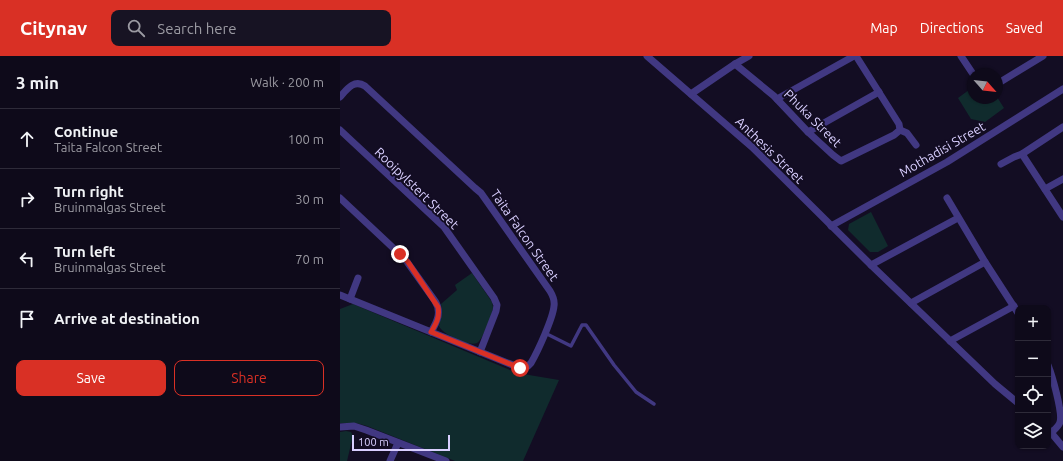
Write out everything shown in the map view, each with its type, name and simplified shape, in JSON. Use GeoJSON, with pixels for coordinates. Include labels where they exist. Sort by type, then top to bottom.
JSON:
{"type":"FeatureCollection","features":[{"type":"Feature","properties":{"kind":"street","name":"Anthesis Street"},"geometry":{"type":"LineString","coordinates":[[647,56],[752,147],[910,303],[995,384],[1015,401]]}},
{"type":"Feature","properties":{"kind":"street"},"geometry":{"type":"LineString","coordinates":[[691,94],[748,56]]}},
{"type":"Feature","properties":{"kind":"street"},"geometry":{"type":"LineString","coordinates":[[777,99],[855,56],[899,124],[900,130],[907,133],[916,145]]}},
{"type":"Feature","properties":{"kind":"street"},"geometry":{"type":"LineString","coordinates":[[961,56],[969,68]]}},
{"type":"Feature","properties":{"kind":"street"},"geometry":{"type":"LineString","coordinates":[[1003,80],[1043,56]]}},
{"type":"Feature","properties":{"kind":"street","name":"Phuka Street"},"geometry":{"type":"LineString","coordinates":[[735,64],[777,99],[808,132],[841,161],[894,135],[900,130]]}},
{"type":"Feature","properties":{"kind":"street","name":"Taita Falcon Street"},"geometry":{"type":"LineString","coordinates":[[340,97],[346,90],[355,84],[365,86],[480,193],[552,295],[554,300],[554,308],[531,363],[524,368],[518,368],[340,295]]}},
{"type":"Feature","properties":{"kind":"street","name":"Mothadisi Street"},"geometry":{"type":"LineString","coordinates":[[831,226],[947,162],[1063,89]]}},
{"type":"Feature","properties":{"kind":"street"},"geometry":{"type":"LineString","coordinates":[[808,132],[879,92]]}},
{"type":"Feature","properties":{"kind":"street"},"geometry":{"type":"LineString","coordinates":[[1001,164],[1022,154],[1063,127]]}},
{"type":"Feature","properties":{"kind":"street","name":"Rooipylstert Street"},"geometry":{"type":"LineString","coordinates":[[340,130],[444,227],[495,300],[497,305],[496,311],[480,352]]}},
{"type":"Feature","properties":{"kind":"street"},"geometry":{"type":"LineString","coordinates":[[1022,154],[1063,217]]}},
{"type":"Feature","properties":{"kind":"street"},"geometry":{"type":"LineString","coordinates":[[1046,189],[1063,178]]}},
{"type":"Feature","properties":{"kind":"street"},"geometry":{"type":"LineString","coordinates":[[948,198],[958,218],[1015,308]]}},
{"type":"Feature","properties":{"kind":"street"},"geometry":{"type":"LineString","coordinates":[[340,210],[343,201],[405,259],[438,307],[439,314],[431,332]]}},
{"type":"Feature","properties":{"kind":"street"},"geometry":{"type":"LineString","coordinates":[[871,265],[958,218]]}},
{"type":"Feature","properties":{"kind":"street"},"geometry":{"type":"LineString","coordinates":[[910,303],[985,262]]}},
{"type":"Feature","properties":{"kind":"street"},"geometry":{"type":"LineString","coordinates":[[350,299],[358,278]]}},
{"type":"Feature","properties":{"kind":"street"},"geometry":{"type":"LineString","coordinates":[[950,341],[1015,310]]}},
{"type":"Feature","properties":{"kind":"street"},"geometry":{"type":"LineString","coordinates":[[1051,373],[1061,417],[1058,426],[1051,430]]}},
{"type":"Feature","properties":{"kind":"street"},"geometry":{"type":"LineString","coordinates":[[340,427],[354,426],[443,461]]}},
{"type":"Feature","properties":{"kind":"street"},"geometry":{"type":"LineString","coordinates":[[1051,432],[1063,447]]}},
{"type":"Feature","properties":{"kind":"street"},"geometry":{"type":"LineString","coordinates":[[390,461],[398,443]]}},
{"type":"Feature","properties":{"kind":"lane"},"geometry":{"type":"LineString","coordinates":[[544,333],[571,346],[582,325],[586,325],[636,392],[654,404]]}},
{"type":"Feature","properties":{"kind":"green space"},"geometry":{"type":"Polygon","coordinates":[[[967,91],[967,104],[1001,104],[1004,108],[985,122],[971,119],[958,98],[967,91]]]}},
{"type":"Feature","properties":{"kind":"green space"},"geometry":{"type":"Polygon","coordinates":[[[871,212],[888,246],[878,252],[870,252],[848,230],[849,224],[871,212]]]}},
{"type":"Feature","properties":{"kind":"green space"},"geometry":{"type":"Polygon","coordinates":[[[472,273],[492,302],[493,307],[482,337],[477,343],[473,344],[450,336],[439,326],[442,313],[441,304],[457,290],[455,285],[472,273]]]}},
{"type":"Feature","properties":{"kind":"green space"},"geometry":{"type":"Polygon","coordinates":[[[353,304],[517,373],[559,380],[523,461],[455,461],[367,426],[356,423],[340,423],[340,309],[353,304]]]}},
{"type":"Feature","properties":{"kind":"green space"},"geometry":{"type":"Polygon","coordinates":[[[340,432],[351,432],[353,436],[347,461],[340,461],[340,432]]]}},
{"type":"Feature","properties":{"kind":"route"},"geometry":{"type":"LineString","coordinates":[[400,254],[408,262],[438,307],[439,314],[431,332],[520,368]]}}]}
